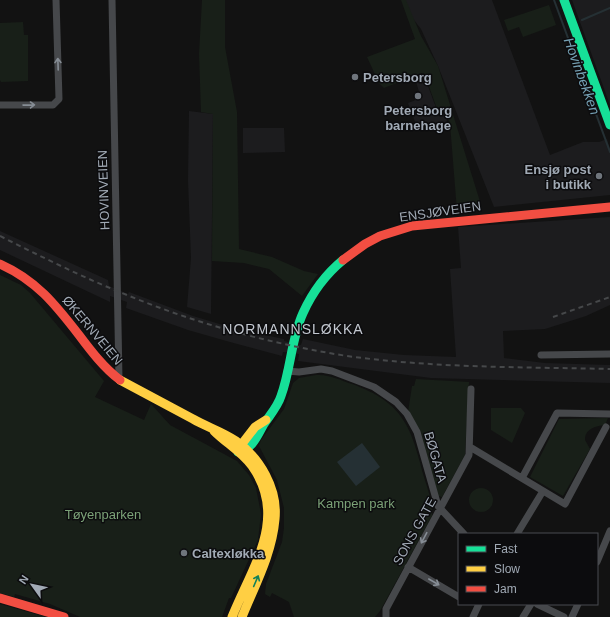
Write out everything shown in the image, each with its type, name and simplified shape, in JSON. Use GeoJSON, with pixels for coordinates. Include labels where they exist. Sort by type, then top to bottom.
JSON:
{"type":"FeatureCollection","features":[{"type":"Feature","properties":{"kind":"main road"},"geometry":{"type":"LineString","coordinates":[[564,0],[610,125]]}},
{"type":"Feature","properties":{"kind":"main road","name":"ENSJØVEIEN"},"geometry":{"type":"LineString","coordinates":[[241,449],[261,432],[266,420],[279,401],[298,326],[315,290],[342,260],[371,240],[398,229],[418,225],[610,207]]}},
{"type":"Feature","properties":{"kind":"main road","name":"ØKERNVEIEN"},"geometry":{"type":"LineString","coordinates":[[0,264],[23,275],[43,291],[106,367],[119,379],[213,430],[241,449],[262,468],[269,482],[275,506],[276,519],[270,548],[242,617]]}},
{"type":"Feature","properties":{"kind":"main road","name":"ØKERNVEIEN"},"geometry":{"type":"LineString","coordinates":[[232,617],[264,544],[269,518],[267,500],[260,479],[241,449]]}},
{"type":"Feature","properties":{"kind":"main road"},"geometry":{"type":"LineString","coordinates":[[0,598],[64,617]]}},
{"type":"Feature","properties":{"kind":"street"},"geometry":{"type":"LineString","coordinates":[[0,105],[53,105],[57,103],[59,99],[56,0]]}},
{"type":"Feature","properties":{"kind":"street","name":"HOVINVEIEN"},"geometry":{"type":"LineString","coordinates":[[112,0],[119,379]]}},
{"type":"Feature","properties":{"kind":"street"},"geometry":{"type":"LineString","coordinates":[[541,355],[610,354]]}},
{"type":"Feature","properties":{"kind":"street","name":"BØGATA"},"geometry":{"type":"LineString","coordinates":[[287,371],[299,372],[321,369],[332,371],[374,387],[396,402],[407,414],[417,432],[440,509],[463,533]]}},
{"type":"Feature","properties":{"kind":"street","name":"SONS GATE"},"geometry":{"type":"LineString","coordinates":[[385,616],[408,567],[469,455],[471,389]]}},
{"type":"Feature","properties":{"kind":"street"},"geometry":{"type":"LineString","coordinates":[[522,478],[557,413],[610,414]]}},
{"type":"Feature","properties":{"kind":"street"},"geometry":{"type":"LineString","coordinates":[[470,447],[565,504],[606,427]]}},
{"type":"Feature","properties":{"kind":"street"},"geometry":{"type":"LineString","coordinates":[[518,533],[543,491]]}},
{"type":"Feature","properties":{"kind":"street"},"geometry":{"type":"LineString","coordinates":[[598,560],[610,531]]}},
{"type":"Feature","properties":{"kind":"street"},"geometry":{"type":"LineString","coordinates":[[408,567],[458,596]]}},
{"type":"Feature","properties":{"kind":"street"},"geometry":{"type":"LineString","coordinates":[[473,617],[476,605]]}},
{"type":"Feature","properties":{"kind":"street"},"geometry":{"type":"LineString","coordinates":[[523,617],[529,605]]}},
{"type":"Feature","properties":{"kind":"street"},"geometry":{"type":"LineString","coordinates":[[539,605],[564,617]]}},
{"type":"Feature","properties":{"kind":"street"},"geometry":{"type":"LineString","coordinates":[[572,617],[578,605]]}},
{"type":"Feature","properties":{"kind":"shaded area"},"geometry":{"type":"Polygon","coordinates":[[[405,0],[492,0],[550,155],[583,142],[599,142],[607,139],[610,149],[610,195],[494,207],[438,66],[421,29],[410,15],[405,0]]]}},
{"type":"Feature","properties":{"kind":"shaded area"},"geometry":{"type":"Polygon","coordinates":[[[572,0],[610,0],[610,105],[572,0]]]}},
{"type":"Feature","properties":{"kind":"shaded area"},"geometry":{"type":"Polygon","coordinates":[[[425,78],[438,113],[446,112],[447,124],[417,127],[408,103],[421,98],[416,82],[425,78]]]}},
{"type":"Feature","properties":{"kind":"shaded area"},"geometry":{"type":"Polygon","coordinates":[[[189,111],[213,114],[211,314],[187,307],[191,258],[188,180],[189,111]]]}},
{"type":"Feature","properties":{"kind":"shaded area"},"geometry":{"type":"Polygon","coordinates":[[[243,128],[284,128],[285,152],[243,153],[243,128]]]}},
{"type":"Feature","properties":{"kind":"shaded area"},"geometry":{"type":"Polygon","coordinates":[[[610,217],[610,305],[586,316],[545,329],[503,331],[504,358],[545,363],[610,365],[610,383],[431,378],[298,361],[299,354],[283,352],[282,356],[188,330],[126,308],[127,302],[110,296],[110,302],[0,250],[0,231],[108,280],[109,286],[128,294],[129,292],[193,316],[236,329],[284,339],[284,341],[301,345],[303,339],[355,350],[404,355],[456,357],[450,269],[461,268],[458,227],[610,217]]]}},
{"type":"Feature","properties":{"kind":"shaded area"},"geometry":{"type":"Polygon","coordinates":[[[362,443],[380,467],[356,486],[337,462],[362,443]]]}},
{"type":"Feature","properties":{"kind":"green space"},"geometry":{"type":"Polygon","coordinates":[[[202,0],[225,0],[225,47],[237,112],[239,249],[272,257],[304,271],[318,274],[302,296],[269,269],[244,263],[212,261],[213,114],[201,112],[199,54],[202,0]]]}},
{"type":"Feature","properties":{"kind":"green space"},"geometry":{"type":"Polygon","coordinates":[[[401,0],[406,0],[421,36],[438,66],[482,208],[457,211],[450,124],[446,112],[438,112],[425,75],[422,73],[384,88],[379,83],[367,57],[415,39],[401,0]]]}},
{"type":"Feature","properties":{"kind":"green space"},"geometry":{"type":"Polygon","coordinates":[[[549,5],[556,25],[523,37],[519,27],[508,31],[504,20],[549,5]]]}},
{"type":"Feature","properties":{"kind":"green space"},"geometry":{"type":"Polygon","coordinates":[[[23,22],[24,35],[28,35],[28,81],[1,82],[0,23],[23,22]]]}},
{"type":"Feature","properties":{"kind":"green space","name":"Tøyenparken"},"geometry":{"type":"Polygon","coordinates":[[[0,275],[21,285],[30,293],[104,381],[95,397],[144,420],[151,404],[170,425],[237,461],[249,475],[256,488],[261,514],[258,540],[231,598],[229,598],[222,617],[80,617],[50,604],[15,594],[14,597],[0,593],[0,275]]]}},
{"type":"Feature","properties":{"kind":"green space","name":"Kampen park"},"geometry":{"type":"Polygon","coordinates":[[[325,375],[369,391],[394,409],[403,419],[415,444],[430,496],[432,516],[380,611],[375,617],[294,617],[289,602],[272,593],[270,597],[265,594],[266,584],[282,542],[284,508],[277,480],[259,446],[261,440],[284,409],[293,383],[299,378],[325,375]]]}},
{"type":"Feature","properties":{"kind":"green space"},"geometry":{"type":"Polygon","coordinates":[[[416,379],[469,382],[465,455],[442,497],[438,496],[408,412],[412,386],[414,386],[416,379]]]}},
{"type":"Feature","properties":{"kind":"green space"},"geometry":{"type":"Polygon","coordinates":[[[491,408],[521,408],[525,413],[512,443],[491,430],[491,408]]]}},
{"type":"Feature","properties":{"kind":"green space"},"geometry":{"type":"Polygon","coordinates":[[[608,418],[605,425],[594,427],[585,436],[585,440],[590,449],[563,496],[530,477],[559,419],[608,418]]]}},
{"type":"Feature","properties":{"kind":"green space"},"geometry":{"type":"Polygon","coordinates":[[[481,488],[490,491],[493,500],[490,509],[481,512],[472,509],[469,500],[472,491],[481,488]]]}},
{"type":"Feature","properties":{"kind":"green space"},"geometry":{"type":"Polygon","coordinates":[[[0,604],[46,617],[0,617],[0,604]]]}},
{"type":"Feature","properties":{"kind":"waterway","name":"Hovinbekken"},"geometry":{"type":"LineString","coordinates":[[554,0],[610,152]]}},
{"type":"Feature","properties":{"kind":"waterway"},"geometry":{"type":"LineString","coordinates":[[582,20],[610,8]]}},
{"type":"Feature","properties":{"kind":"railway"},"geometry":{"type":"LineString","coordinates":[[0,236],[79,274],[153,305],[208,324],[263,339],[347,356],[412,363],[610,369]]}},
{"type":"Feature","properties":{"kind":"railway"},"geometry":{"type":"LineString","coordinates":[[553,317],[610,297]]}},
{"type":"Feature","properties":{"kind":"traffic: fast"},"geometry":{"type":"LineString","coordinates":[[564,0],[610,125]]}},
{"type":"Feature","properties":{"kind":"traffic: fast"},"geometry":{"type":"LineString","coordinates":[[238,452],[251,445],[280,400],[296,333],[303,313],[320,284],[343,260]]}},
{"type":"Feature","properties":{"kind":"traffic: slow"},"geometry":{"type":"LineString","coordinates":[[120,380],[236,441],[253,456],[266,475],[274,497],[275,519],[273,532],[267,557],[242,617]]}},
{"type":"Feature","properties":{"kind":"traffic: slow"},"geometry":{"type":"LineString","coordinates":[[238,449],[255,427],[266,420]]}},
{"type":"Feature","properties":{"kind":"traffic: slow"},"geometry":{"type":"LineString","coordinates":[[214,431],[244,456],[252,466],[263,485],[267,504],[267,523],[263,542],[257,561],[232,617]]}},
{"type":"Feature","properties":{"kind":"traffic: jam"},"geometry":{"type":"LineString","coordinates":[[343,260],[365,244],[380,236],[412,226],[610,207]]}},
{"type":"Feature","properties":{"kind":"traffic: jam"},"geometry":{"type":"LineString","coordinates":[[0,264],[24,277],[44,294],[62,313],[98,359],[120,380]]}},
{"type":"Feature","properties":{"kind":"traffic: jam"},"geometry":{"type":"LineString","coordinates":[[0,598],[64,617]]}},
{"type":"Feature","properties":{"kind":"place","name":"Petersborg"},"geometry":{"type":"Point","coordinates":[355,77]}},
{"type":"Feature","properties":{"kind":"place","name":"Petersborg barnehage"},"geometry":{"type":"Point","coordinates":[418,96]}},
{"type":"Feature","properties":{"kind":"place","name":"Ensjø post i butikk"},"geometry":{"type":"Point","coordinates":[599,176]}},
{"type":"Feature","properties":{"kind":"place","name":"Caltexløkka"},"geometry":{"type":"Point","coordinates":[184,553]}},
{"type":"Feature","properties":{"kind":"district","name":"NORMANNSLØKKA"},"geometry":{"type":"Point","coordinates":[293,329]}}]}
